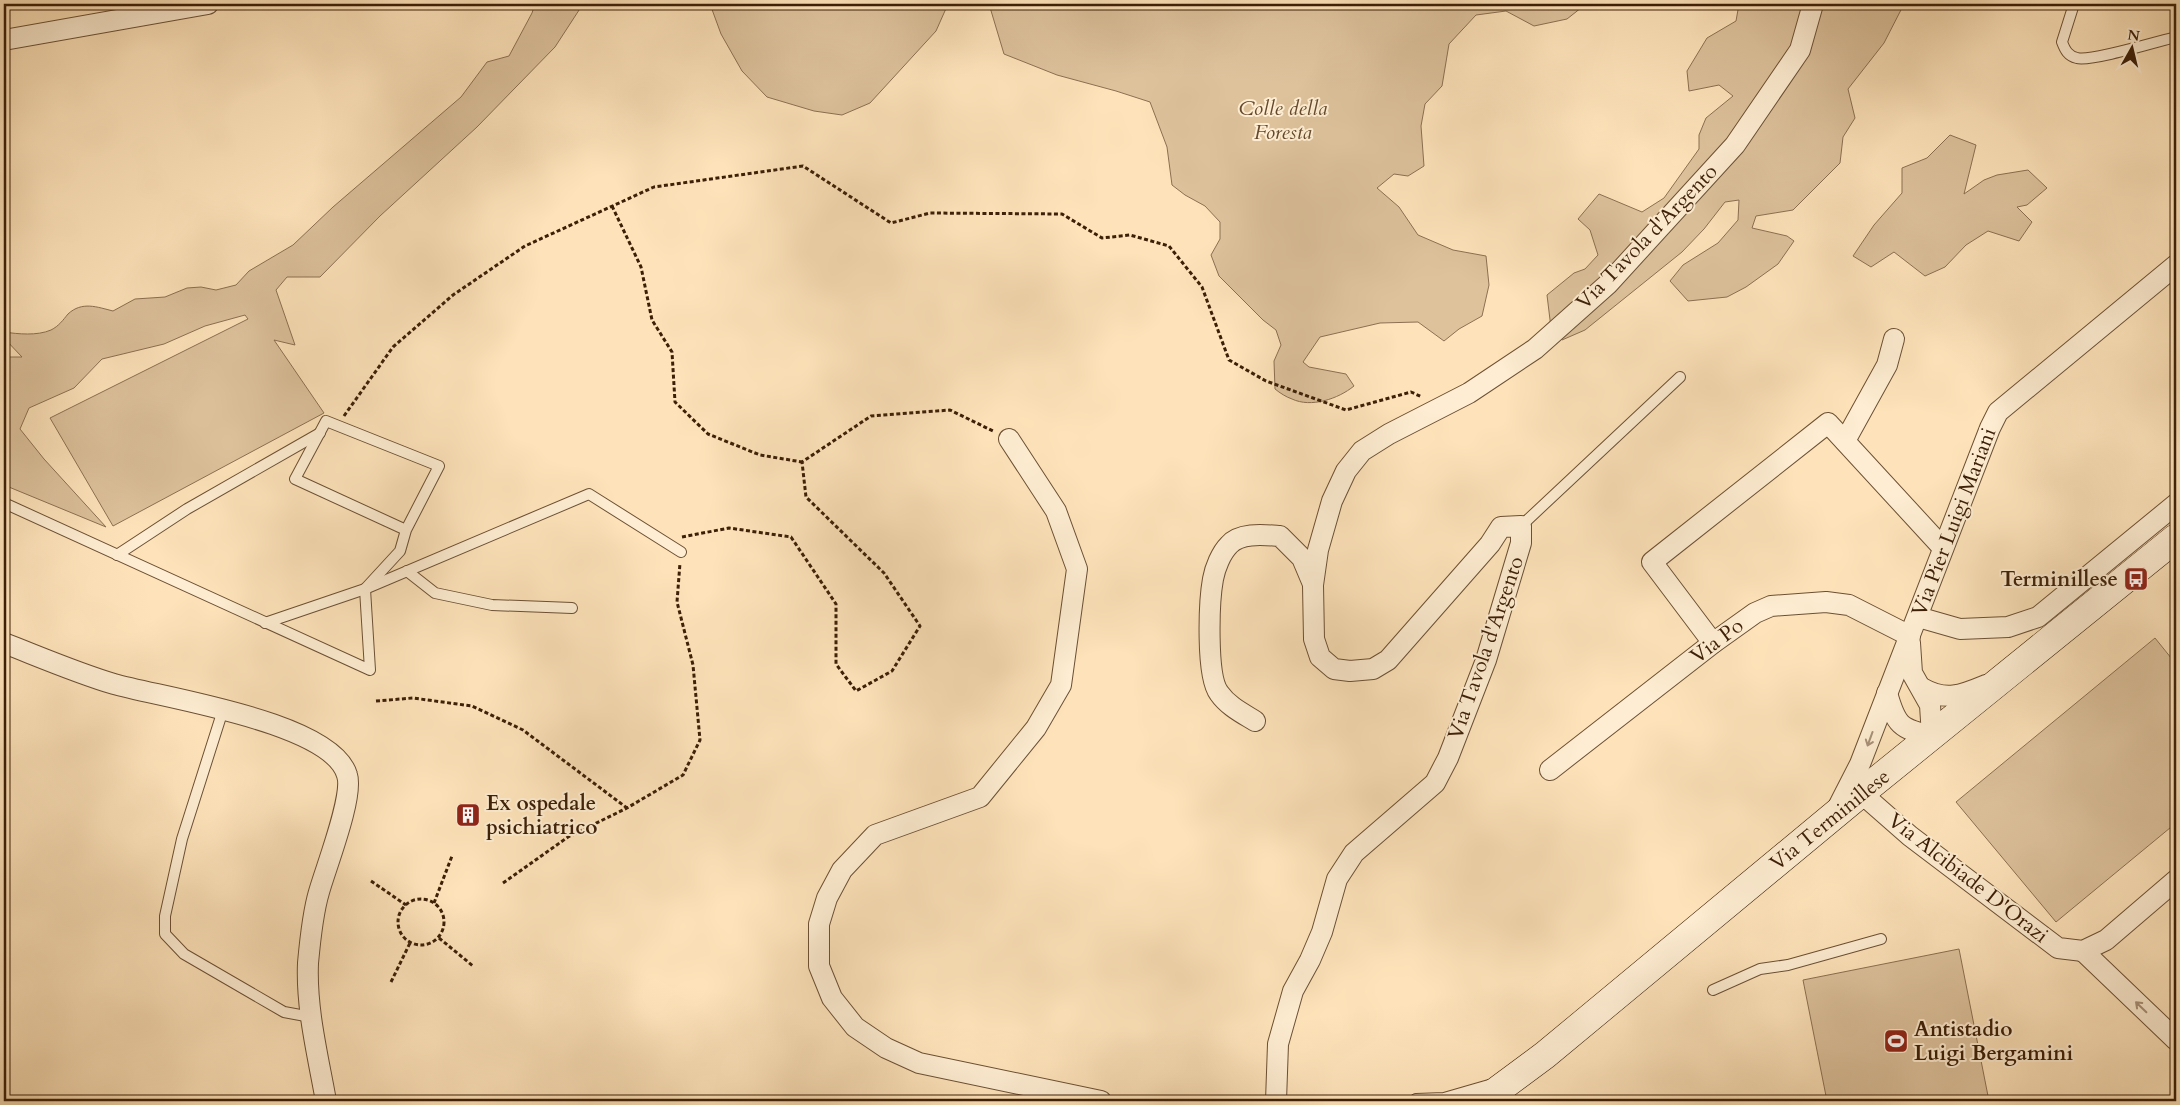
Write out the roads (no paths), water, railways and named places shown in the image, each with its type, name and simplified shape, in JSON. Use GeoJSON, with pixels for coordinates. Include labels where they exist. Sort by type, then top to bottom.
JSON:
{"type":"FeatureCollection","features":[{"type":"Feature","properties":{"kind":"main road","name":"Via Terminillese"},"geometry":{"type":"LineString","coordinates":[[1492,1093],[1552,1049],[1861,794],[2176,538]]}},
{"type":"Feature","properties":{"kind":"street"},"geometry":{"type":"LineString","coordinates":[[4,40],[208,4]]}},
{"type":"Feature","properties":{"kind":"street","name":"Via Tavola d'Argento"},"geometry":{"type":"LineString","coordinates":[[1276,1101],[1278,1044],[1293,991],[1310,960],[1322,932],[1337,879],[1354,853],[1435,783],[1444,766],[1486,660],[1516,565],[1521,543],[1521,526],[1502,527],[1490,544],[1388,660],[1373,669],[1350,671],[1334,669],[1320,657],[1314,639],[1313,585],[1318,550],[1332,501],[1346,471],[1362,451],[1389,434],[1469,394],[1535,349],[1608,284],[1735,144],[1800,50],[1813,4]]}},
{"type":"Feature","properties":{"kind":"street","name":"Via Pier Luigi Mariani"},"geometry":{"type":"LineString","coordinates":[[1833,817],[1860,764],[1990,428],[1998,412],[2176,265]]}},
{"type":"Feature","properties":{"kind":"street"},"geometry":{"type":"LineString","coordinates":[[1845,441],[1887,365],[1894,339]]}},
{"type":"Feature","properties":{"kind":"street"},"geometry":{"type":"LineString","coordinates":[[1713,643],[1652,562],[1828,423],[1944,548]]}},
{"type":"Feature","properties":{"kind":"street"},"geometry":{"type":"LineString","coordinates":[[1009,439],[1056,511],[1078,569],[1061,685],[1036,728],[980,796],[875,835],[842,870],[827,898],[819,924],[819,966],[832,998],[855,1028],[886,1048],[919,1063],[1100,1101]]}},
{"type":"Feature","properties":{"kind":"street"},"geometry":{"type":"LineString","coordinates":[[1918,617],[1960,629],[2008,627],[2038,617],[2176,504]]}},
{"type":"Feature","properties":{"kind":"street"},"geometry":{"type":"LineString","coordinates":[[1255,721],[1231,706],[1218,692],[1212,675],[1211,600],[1213,578],[1222,553],[1230,543],[1254,534],[1280,536],[1302,558],[1313,585]]}},
{"type":"Feature","properties":{"kind":"street","name":"Via Po"},"geometry":{"type":"LineString","coordinates":[[1550,770],[1713,643],[1755,613],[1771,606],[1826,602],[1849,605],[1910,636]]}},
{"type":"Feature","properties":{"kind":"street"},"geometry":{"type":"LineString","coordinates":[[1887,693],[1893,716],[1901,724],[1913,732],[1932,736],[1930,705],[1912,673],[1910,636]]}},
{"type":"Feature","properties":{"kind":"street"},"geometry":{"type":"LineString","coordinates":[[4,643],[113,683],[248,716],[302,734],[335,755],[348,775],[347,797],[318,894],[308,963],[311,1018],[326,1101]]}},
{"type":"Feature","properties":{"kind":"street"},"geometry":{"type":"LineString","coordinates":[[1922,688],[1932,694],[1945,697],[2003,678]]}},
{"type":"Feature","properties":{"kind":"street","name":"Via Alcibiade D'Orazi"},"geometry":{"type":"LineString","coordinates":[[1861,794],[1910,836],[2058,948],[2083,951]]}},
{"type":"Feature","properties":{"kind":"street"},"geometry":{"type":"LineString","coordinates":[[2176,880],[2106,940],[2083,951],[2176,1040]]}},
{"type":"Feature","properties":{"kind":"lane"},"geometry":{"type":"LineString","coordinates":[[2074,4],[2062,42],[2066,53],[2078,59],[2095,57],[2176,37]]}},
{"type":"Feature","properties":{"kind":"lane"},"geometry":{"type":"LineString","coordinates":[[1521,526],[1680,377]]}},
{"type":"Feature","properties":{"kind":"lane"},"geometry":{"type":"LineString","coordinates":[[4,503],[370,670],[364,589],[400,551],[406,530],[439,466],[326,422],[295,480],[406,530]]}},
{"type":"Feature","properties":{"kind":"lane"},"geometry":{"type":"LineString","coordinates":[[117,555],[186,509],[320,433]]}},
{"type":"Feature","properties":{"kind":"lane"},"geometry":{"type":"LineString","coordinates":[[265,623],[364,589],[589,494],[681,552]]}},
{"type":"Feature","properties":{"kind":"lane"},"geometry":{"type":"LineString","coordinates":[[407,571],[435,593],[492,605],[572,608]]}},
{"type":"Feature","properties":{"kind":"lane"},"geometry":{"type":"LineString","coordinates":[[223,710],[182,839],[165,916],[165,934],[184,954],[284,1012],[311,1018]]}},
{"type":"Feature","properties":{"kind":"lane"},"geometry":{"type":"LineString","coordinates":[[1713,990],[1760,968],[1788,965],[1881,939]]}},
{"type":"Feature","properties":{"kind":"lane"},"geometry":{"type":"LineString","coordinates":[[1413,1101],[1416,1099],[1444,1098],[1490,1084],[1492,1093]]}},
{"type":"Feature","properties":{"kind":"place","name":"Terminillese"},"geometry":{"type":"Point","coordinates":[2136,579]}},
{"type":"Feature","properties":{"kind":"place","name":"Ex ospedale psichiatrico"},"geometry":{"type":"Point","coordinates":[468,815]}},
{"type":"Feature","properties":{"kind":"place","name":"Antistadio Luigi Bergamini"},"geometry":{"type":"Point","coordinates":[1896,1041]}},
{"type":"Feature","properties":{"kind":"park label","name":"Colle della Foresta"},"geometry":{"type":"Point","coordinates":[1283,120]}}]}
